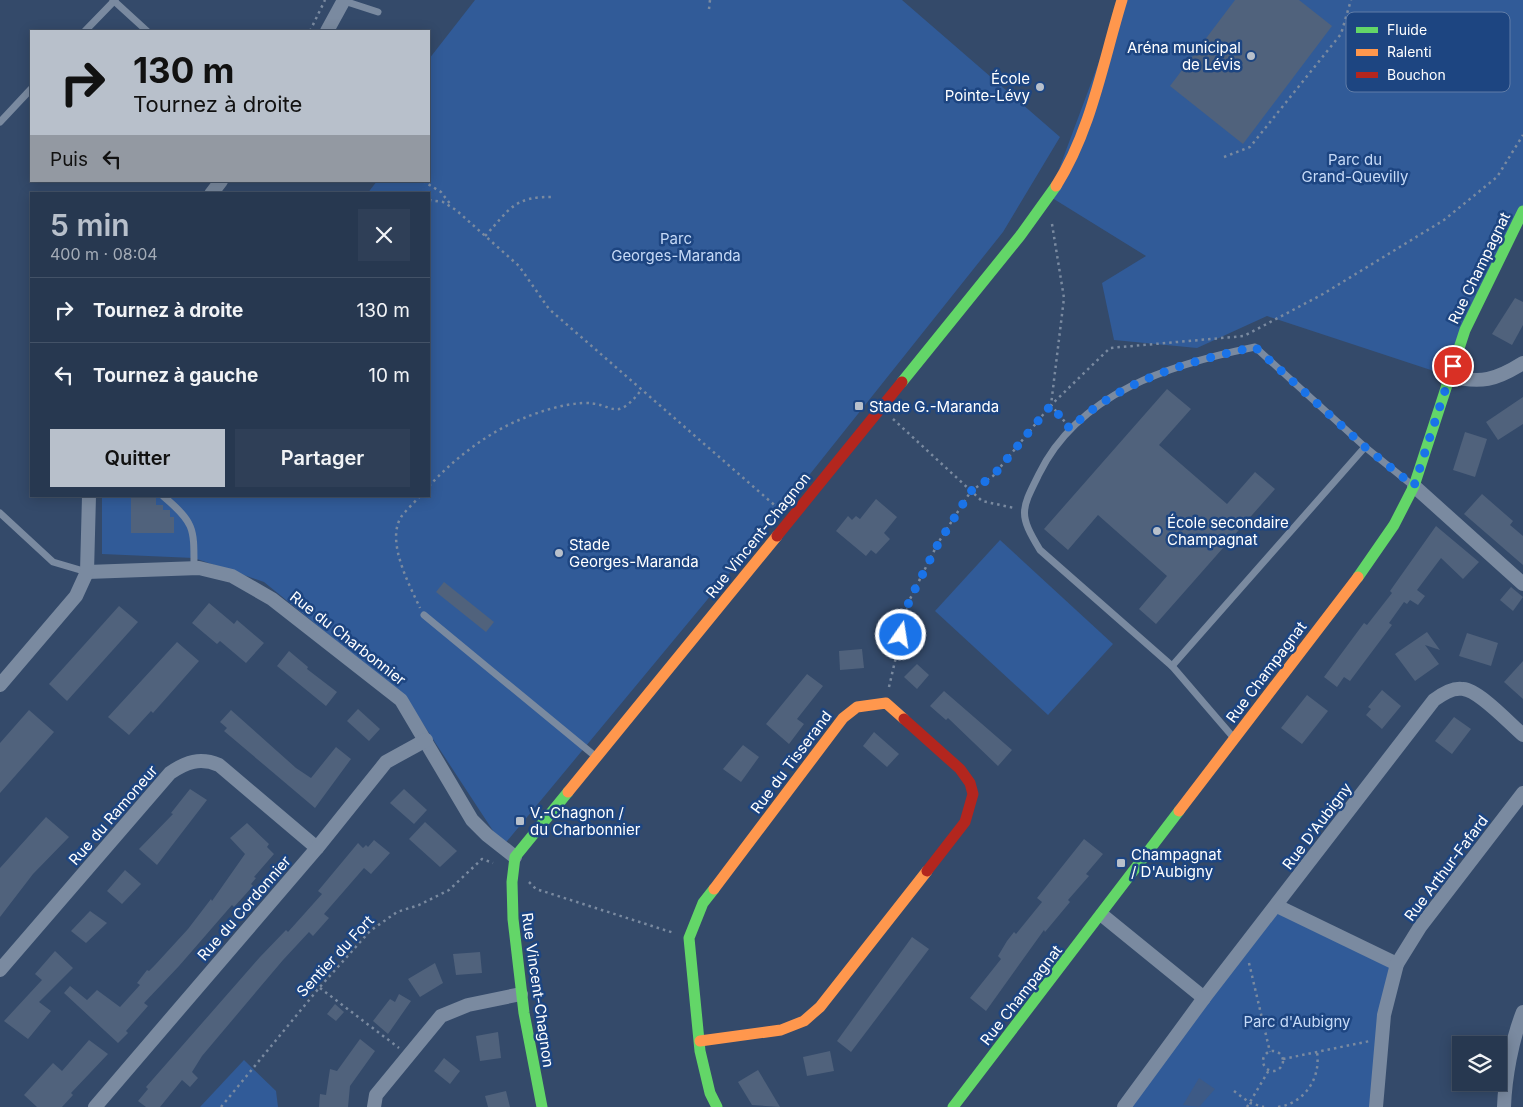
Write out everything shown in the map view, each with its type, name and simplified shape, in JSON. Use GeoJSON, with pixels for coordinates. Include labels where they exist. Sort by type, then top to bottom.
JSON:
{"type":"FeatureCollection","features":[{"type":"Feature","properties":{"kind":"street"},"geometry":{"type":"LineString","coordinates":[[329,30],[344,0]]}},
{"type":"Feature","properties":{"kind":"street","name":"Rue Vincent-Chagnon"},"geometry":{"type":"LineString","coordinates":[[542,1107],[521,994],[510,888],[515,857],[1022,234],[1064,172],[1083,127],[1122,0]]}},
{"type":"Feature","properties":{"kind":"street"},"geometry":{"type":"LineString","coordinates":[[213,192],[221,182]]}},
{"type":"Feature","properties":{"kind":"street","name":"Rue Champagnat"},"geometry":{"type":"LineString","coordinates":[[953,1107],[1102,915],[1234,738],[1372,559],[1394,526],[1414,486],[1465,330],[1523,211]]}},
{"type":"Feature","properties":{"kind":"street"},"geometry":{"type":"LineString","coordinates":[[1449,376],[1465,380],[1494,378],[1523,363]]}},
{"type":"Feature","properties":{"kind":"street"},"geometry":{"type":"LineString","coordinates":[[1414,486],[1523,584]]}},
{"type":"Feature","properties":{"kind":"street"},"geometry":{"type":"LineString","coordinates":[[0,685],[76,596],[87,572],[89,497]]}},
{"type":"Feature","properties":{"kind":"street","name":"Rue du Charbonnier"},"geometry":{"type":"LineString","coordinates":[[87,572],[194,568],[232,576],[272,598],[401,700],[472,820],[487,835],[515,857]]}},
{"type":"Feature","properties":{"kind":"street","name":"Rue D'Aubigny"},"geometry":{"type":"LineString","coordinates":[[1124,1107],[1204,998],[1277,906],[1434,700],[1452,690],[1465,688],[1480,698],[1523,735]]}},
{"type":"Feature","properties":{"kind":"street"},"geometry":{"type":"LineString","coordinates":[[700,1041],[782,1030],[804,1021],[820,1007],[965,822],[975,794],[970,781],[960,769],[886,703]]}},
{"type":"Feature","properties":{"kind":"street","name":"Rue du Tisserand"},"geometry":{"type":"LineString","coordinates":[[717,1107],[705,1082],[689,938],[703,903],[843,718],[857,707],[886,703]]}},
{"type":"Feature","properties":{"kind":"street","name":"Rue du Cordonnier"},"geometry":{"type":"LineString","coordinates":[[95,1107],[317,848],[386,762],[426,740]]}},
{"type":"Feature","properties":{"kind":"street","name":"Rue du Ramoneur"},"geometry":{"type":"LineString","coordinates":[[0,970],[170,773],[183,764],[209,760],[219,765],[317,848]]}},
{"type":"Feature","properties":{"kind":"street","name":"Rue Arthur-Fafard"},"geometry":{"type":"LineString","coordinates":[[1376,1107],[1382,1038],[1389,989],[1397,964],[1420,927],[1523,793]]}},
{"type":"Feature","properties":{"kind":"street"},"geometry":{"type":"LineString","coordinates":[[1277,906],[1397,964]]}},
{"type":"Feature","properties":{"kind":"street"},"geometry":{"type":"LineString","coordinates":[[1102,915],[1204,998]]}},
{"type":"Feature","properties":{"kind":"street"},"geometry":{"type":"LineString","coordinates":[[374,1107],[376,1095],[441,1016],[454,1009],[521,994]]}},
{"type":"Feature","properties":{"kind":"street"},"geometry":{"type":"LineString","coordinates":[[1504,1107],[1508,1073],[1519,1052],[1518,1024],[1523,1012]]}},
{"type":"Feature","properties":{"kind":"lane"},"geometry":{"type":"LineString","coordinates":[[87,30],[114,0],[146,30]]}},
{"type":"Feature","properties":{"kind":"lane"},"geometry":{"type":"LineString","coordinates":[[344,0],[378,12]]}},
{"type":"Feature","properties":{"kind":"lane"},"geometry":{"type":"LineString","coordinates":[[0,122],[30,90]]}},
{"type":"Feature","properties":{"kind":"lane"},"geometry":{"type":"LineString","coordinates":[[1234,738],[1172,666],[1040,550],[1029,532],[1023,509],[1044,464],[1070,429],[1084,415],[1112,395],[1203,358],[1255,347],[1365,447],[1414,486]]}},
{"type":"Feature","properties":{"kind":"lane"},"geometry":{"type":"LineString","coordinates":[[1172,666],[1365,447]]}},
{"type":"Feature","properties":{"kind":"lane"},"geometry":{"type":"LineString","coordinates":[[165,497],[185,514],[194,533],[194,568]]}},
{"type":"Feature","properties":{"kind":"lane"},"geometry":{"type":"LineString","coordinates":[[0,512],[53,562],[87,572]]}},
{"type":"Feature","properties":{"kind":"lane"},"geometry":{"type":"LineString","coordinates":[[424,615],[596,757]]}},
{"type":"Feature","properties":{"kind":"path"},"geometry":{"type":"LineString","coordinates":[[310,30],[325,0]]}},
{"type":"Feature","properties":{"kind":"path"},"geometry":{"type":"LineString","coordinates":[[709,9],[710,0]]}},
{"type":"Feature","properties":{"kind":"path"},"geometry":{"type":"LineString","coordinates":[[1347,12],[1351,0]]}},
{"type":"Feature","properties":{"kind":"path"},"geometry":{"type":"LineString","coordinates":[[1224,157],[1250,147],[1341,34],[1346,17]]}},
{"type":"Feature","properties":{"kind":"path"},"geometry":{"type":"LineString","coordinates":[[886,703],[909,601],[938,544],[971,491],[993,476],[1051,405],[1110,348],[1244,336],[1323,294],[1444,220],[1498,177],[1523,135]]}},
{"type":"Feature","properties":{"kind":"path"},"geometry":{"type":"LineString","coordinates":[[425,182],[441,192],[452,207],[519,266],[550,309],[790,518]]}},
{"type":"Feature","properties":{"kind":"path"},"geometry":{"type":"LineString","coordinates":[[485,236],[513,206],[531,197],[554,198]]}},
{"type":"Feature","properties":{"kind":"path"},"geometry":{"type":"LineString","coordinates":[[430,200],[436,200],[452,207]]}},
{"type":"Feature","properties":{"kind":"path"},"geometry":{"type":"LineString","coordinates":[[1051,220],[1064,298],[1051,405],[1070,429]]}},
{"type":"Feature","properties":{"kind":"path"},"geometry":{"type":"LineString","coordinates":[[430,485],[444,470],[483,440],[524,418],[584,403],[611,410],[622,409],[630,405],[642,390]]}},
{"type":"Feature","properties":{"kind":"path"},"geometry":{"type":"LineString","coordinates":[[881,407],[982,501],[1023,509]]}},
{"type":"Feature","properties":{"kind":"path"},"geometry":{"type":"LineString","coordinates":[[419,497],[400,518],[397,538],[401,566],[424,615]]}},
{"type":"Feature","properties":{"kind":"path","name":"Sentier du Fort"},"geometry":{"type":"LineString","coordinates":[[220,1107],[319,988],[382,921],[396,912],[419,905],[449,890],[482,859],[493,863]]}},
{"type":"Feature","properties":{"kind":"path"},"geometry":{"type":"LineString","coordinates":[[528,881],[536,889],[689,938]]}},
{"type":"Feature","properties":{"kind":"path"},"geometry":{"type":"LineString","coordinates":[[1245,946],[1270,1052]]}},
{"type":"Feature","properties":{"kind":"path"},"geometry":{"type":"LineString","coordinates":[[319,988],[408,1055]]}},
{"type":"Feature","properties":{"kind":"path"},"geometry":{"type":"LineString","coordinates":[[1283,1059],[1382,1038]]}},
{"type":"Feature","properties":{"kind":"path"},"geometry":{"type":"LineString","coordinates":[[1270,1052],[1279,1053],[1283,1059]]}},
{"type":"Feature","properties":{"kind":"path"},"geometry":{"type":"LineString","coordinates":[[1270,1052],[1264,1059],[1264,1066],[1269,1070],[1279,1070],[1283,1059]]}},
{"type":"Feature","properties":{"kind":"path"},"geometry":{"type":"LineString","coordinates":[[1278,1107],[1298,1099],[1310,1086],[1317,1071],[1317,1052]]}},
{"type":"Feature","properties":{"kind":"path"},"geometry":{"type":"LineString","coordinates":[[1247,1107],[1269,1070]]}},
{"type":"Feature","properties":{"kind":"path"},"geometry":{"type":"LineString","coordinates":[[1234,1091],[1250,1103],[1264,1107]]}},
{"type":"Feature","properties":{"kind":"green space","name":"Parc Georges-Maranda"},"geometry":{"type":"Polygon","coordinates":[[[475,0],[902,0],[1060,137],[1003,232],[775,518],[503,846],[406,698],[264,582],[194,558],[102,554],[102,497],[430,497],[430,192],[369,192],[376,182],[430,182],[430,58],[475,0]]]}},
{"type":"Feature","properties":{"kind":"green space","name":"Parc du Grand-Quevilly"},"geometry":{"type":"Polygon","coordinates":[[[1122,0],[1523,0],[1523,211],[1449,376],[1267,316],[1197,348],[1114,340],[1102,283],[1146,256],[1049,196],[1122,0]]]}},
{"type":"Feature","properties":{"kind":"green space"},"geometry":{"type":"Polygon","coordinates":[[[1000,540],[1113,644],[1048,715],[935,611],[1000,540]]]}},
{"type":"Feature","properties":{"kind":"green space","name":"Parc d'Aubigny"},"geometry":{"type":"Polygon","coordinates":[[[1277,906],[1397,964],[1376,1107],[1124,1107],[1277,906]]]}},
{"type":"Feature","properties":{"kind":"green space"},"geometry":{"type":"Polygon","coordinates":[[[244,1060],[276,1091],[278,1107],[200,1107],[244,1060]]]}},
{"type":"Feature","properties":{"kind":"shaded area"},"geometry":{"type":"Polygon","coordinates":[[[1199,1078],[1215,1089],[1199,1107],[1183,1105],[1199,1078]]]}},
{"type":"Feature","properties":{"kind":"building","name":"Aréna municipal de Lévis"},"geometry":{"type":"Polygon","coordinates":[[[1235,0],[1299,0],[1332,26],[1243,144],[1170,86],[1235,0]]]}},
{"type":"Feature","properties":{"kind":"building"},"geometry":{"type":"Polygon","coordinates":[[[1515,298],[1523,302],[1523,325],[1512,345],[1492,334],[1515,298]]]}},
{"type":"Feature","properties":{"kind":"building"},"geometry":{"type":"Polygon","coordinates":[[[1167,389],[1191,409],[1159,445],[1227,504],[1255,472],[1275,489],[1156,624],[1139,609],[1167,576],[1098,515],[1068,550],[1044,529],[1167,389]]]}},
{"type":"Feature","properties":{"kind":"building"},"geometry":{"type":"Polygon","coordinates":[[[1523,397],[1523,424],[1498,440],[1486,422],[1523,397]]]}},
{"type":"Feature","properties":{"kind":"building"},"geometry":{"type":"Polygon","coordinates":[[[1465,432],[1487,439],[1475,477],[1453,470],[1465,432]]]}},
{"type":"Feature","properties":{"kind":"building"},"geometry":{"type":"Polygon","coordinates":[[[1482,494],[1513,521],[1510,525],[1523,536],[1523,565],[1464,514],[1482,494]]]}},
{"type":"Feature","properties":{"kind":"building"},"geometry":{"type":"Polygon","coordinates":[[[131,497],[156,497],[156,505],[163,505],[163,510],[170,510],[170,517],[174,517],[174,533],[131,533],[131,497]]]}},
{"type":"Feature","properties":{"kind":"building"},"geometry":{"type":"Polygon","coordinates":[[[876,499],[897,517],[884,533],[890,539],[876,554],[871,550],[866,556],[836,531],[848,516],[852,520],[856,516],[860,519],[876,499]]]}},
{"type":"Feature","properties":{"kind":"building"},"geometry":{"type":"Polygon","coordinates":[[[1436,526],[1479,562],[1463,579],[1441,558],[1417,590],[1425,596],[1418,605],[1410,600],[1407,604],[1404,602],[1389,623],[1392,625],[1350,681],[1344,677],[1337,687],[1324,677],[1364,623],[1367,625],[1392,593],[1390,591],[1436,526]]]}},
{"type":"Feature","properties":{"kind":"building"},"geometry":{"type":"Polygon","coordinates":[[[444,582],[494,622],[486,632],[436,592],[444,582]]]}},
{"type":"Feature","properties":{"kind":"building"},"geometry":{"type":"Polygon","coordinates":[[[1511,587],[1523,597],[1513,611],[1500,600],[1511,587]]]}},
{"type":"Feature","properties":{"kind":"building"},"geometry":{"type":"Polygon","coordinates":[[[209,603],[234,624],[237,620],[264,643],[246,663],[220,641],[217,644],[192,623],[209,603]]]}},
{"type":"Feature","properties":{"kind":"building"},"geometry":{"type":"Polygon","coordinates":[[[119,606],[138,622],[67,701],[49,684],[119,606]]]}},
{"type":"Feature","properties":{"kind":"building"},"geometry":{"type":"Polygon","coordinates":[[[1427,632],[1440,650],[1425,645],[1439,664],[1415,681],[1395,654],[1427,632]]]}},
{"type":"Feature","properties":{"kind":"building"},"geometry":{"type":"Polygon","coordinates":[[[1467,633],[1498,643],[1491,666],[1459,656],[1467,633]]]}},
{"type":"Feature","properties":{"kind":"building"},"geometry":{"type":"Polygon","coordinates":[[[177,642],[199,661],[153,713],[151,711],[129,735],[108,717],[177,642]]]}},
{"type":"Feature","properties":{"kind":"building"},"geometry":{"type":"Polygon","coordinates":[[[862,649],[864,668],[840,670],[839,651],[862,649]]]}},
{"type":"Feature","properties":{"kind":"building"},"geometry":{"type":"Polygon","coordinates":[[[289,651],[308,667],[307,669],[337,692],[326,706],[277,666],[289,651]]]}},
{"type":"Feature","properties":{"kind":"building"},"geometry":{"type":"Polygon","coordinates":[[[1523,661],[1523,699],[1504,682],[1523,661]]]}},
{"type":"Feature","properties":{"kind":"building"},"geometry":{"type":"Polygon","coordinates":[[[917,664],[929,675],[917,689],[904,677],[917,664]]]}},
{"type":"Feature","properties":{"kind":"building"},"geometry":{"type":"Polygon","coordinates":[[[807,674],[823,686],[797,719],[804,724],[789,744],[766,724],[807,674]]]}},
{"type":"Feature","properties":{"kind":"building"},"geometry":{"type":"Polygon","coordinates":[[[1382,690],[1401,706],[1382,729],[1366,715],[1371,709],[1368,707],[1382,690]]]}},
{"type":"Feature","properties":{"kind":"building"},"geometry":{"type":"Polygon","coordinates":[[[944,691],[1012,750],[998,766],[948,718],[946,720],[930,706],[944,691]]]}},
{"type":"Feature","properties":{"kind":"building"},"geometry":{"type":"Polygon","coordinates":[[[1307,695],[1328,711],[1302,744],[1281,728],[1307,695]]]}},
{"type":"Feature","properties":{"kind":"building"},"geometry":{"type":"Polygon","coordinates":[[[358,709],[380,729],[369,741],[347,721],[358,709]]]}},
{"type":"Feature","properties":{"kind":"building"},"geometry":{"type":"Polygon","coordinates":[[[29,710],[54,732],[0,793],[0,743],[29,710]]]}},
{"type":"Feature","properties":{"kind":"building"},"geometry":{"type":"Polygon","coordinates":[[[231,710],[296,768],[311,778],[336,747],[351,759],[315,808],[224,731],[227,728],[220,722],[231,710]]]}},
{"type":"Feature","properties":{"kind":"building"},"geometry":{"type":"Polygon","coordinates":[[[1454,717],[1471,729],[1452,754],[1435,741],[1454,717]]]}},
{"type":"Feature","properties":{"kind":"building"},"geometry":{"type":"Polygon","coordinates":[[[874,732],[899,754],[887,767],[863,746],[874,732]]]}},
{"type":"Feature","properties":{"kind":"building"},"geometry":{"type":"Polygon","coordinates":[[[743,745],[759,757],[741,782],[723,769],[743,745]]]}},
{"type":"Feature","properties":{"kind":"building"},"geometry":{"type":"Polygon","coordinates":[[[190,789],[207,800],[157,865],[139,849],[173,814],[171,813],[190,789]]]}},
{"type":"Feature","properties":{"kind":"building"},"geometry":{"type":"Polygon","coordinates":[[[404,789],[427,810],[414,824],[390,803],[404,789]]]}},
{"type":"Feature","properties":{"kind":"building"},"geometry":{"type":"Polygon","coordinates":[[[46,817],[69,837],[33,874],[0,917],[0,868],[46,817]]]}},
{"type":"Feature","properties":{"kind":"building"},"geometry":{"type":"Polygon","coordinates":[[[425,822],[457,851],[440,867],[409,839],[425,822]]]}},
{"type":"Feature","properties":{"kind":"building"},"geometry":{"type":"Polygon","coordinates":[[[247,823],[269,844],[267,847],[274,854],[254,877],[256,878],[251,884],[253,886],[234,907],[232,905],[144,1003],[148,1006],[118,1043],[64,993],[70,986],[87,1000],[97,990],[120,1007],[140,985],[137,983],[147,970],[149,971],[155,965],[188,929],[211,899],[212,901],[245,854],[230,838],[247,823]]]}},
{"type":"Feature","properties":{"kind":"building"},"geometry":{"type":"Polygon","coordinates":[[[1084,839],[1103,854],[1086,874],[1089,876],[1068,900],[1070,902],[1045,932],[1044,930],[986,1011],[970,998],[1001,959],[998,956],[1007,941],[1014,932],[1016,934],[1042,902],[1037,898],[1084,839]]]}},
{"type":"Feature","properties":{"kind":"building"},"geometry":{"type":"Polygon","coordinates":[[[374,840],[390,853],[371,874],[364,868],[324,914],[329,918],[313,936],[309,932],[283,960],[202,1056],[192,1072],[198,1078],[190,1087],[182,1080],[160,1107],[146,1107],[138,1101],[148,1089],[146,1087],[260,957],[286,930],[288,932],[322,894],[318,891],[358,843],[363,848],[366,845],[368,847],[374,840]]]}},
{"type":"Feature","properties":{"kind":"building"},"geometry":{"type":"Polygon","coordinates":[[[125,870],[141,884],[122,904],[107,891],[125,870]]]}},
{"type":"Feature","properties":{"kind":"building"},"geometry":{"type":"Polygon","coordinates":[[[90,911],[107,923],[86,943],[71,931],[90,911]]]}},
{"type":"Feature","properties":{"kind":"building"},"geometry":{"type":"Polygon","coordinates":[[[912,937],[929,949],[851,1052],[837,1041],[912,937]]]}},
{"type":"Feature","properties":{"kind":"building"},"geometry":{"type":"Polygon","coordinates":[[[55,951],[73,968],[39,1002],[51,1011],[28,1039],[4,1021],[42,980],[35,974],[55,951]]]}},
{"type":"Feature","properties":{"kind":"building"},"geometry":{"type":"Polygon","coordinates":[[[480,952],[482,973],[456,975],[453,954],[480,952]]]}},
{"type":"Feature","properties":{"kind":"building"},"geometry":{"type":"Polygon","coordinates":[[[435,963],[443,983],[420,997],[408,979],[435,963]]]}},
{"type":"Feature","properties":{"kind":"building"},"geometry":{"type":"Polygon","coordinates":[[[399,994],[411,1001],[388,1034],[373,1021],[390,999],[395,1002],[399,994]]]}},
{"type":"Feature","properties":{"kind":"building"},"geometry":{"type":"Polygon","coordinates":[[[335,1004],[344,1012],[336,1021],[327,1014],[335,1004]]]}},
{"type":"Feature","properties":{"kind":"building"},"geometry":{"type":"Polygon","coordinates":[[[498,1032],[501,1058],[480,1061],[476,1036],[498,1032]]]}},
{"type":"Feature","properties":{"kind":"building"},"geometry":{"type":"Polygon","coordinates":[[[360,1039],[375,1051],[350,1086],[348,1107],[319,1107],[320,1094],[326,1095],[330,1069],[337,1071],[360,1039]]]}},
{"type":"Feature","properties":{"kind":"building"},"geometry":{"type":"Polygon","coordinates":[[[89,1040],[108,1054],[71,1093],[73,1095],[62,1107],[37,1107],[24,1095],[53,1063],[62,1071],[89,1040]]]}},
{"type":"Feature","properties":{"kind":"building"},"geometry":{"type":"Polygon","coordinates":[[[830,1051],[834,1071],[807,1076],[803,1057],[830,1051]]]}},
{"type":"Feature","properties":{"kind":"building"},"geometry":{"type":"Polygon","coordinates":[[[444,1058],[460,1071],[450,1084],[434,1071],[444,1058]]]}},
{"type":"Feature","properties":{"kind":"building"},"geometry":{"type":"Polygon","coordinates":[[[758,1070],[780,1107],[752,1105],[738,1082],[758,1070]]]}},
{"type":"Feature","properties":{"kind":"building"},"geometry":{"type":"Polygon","coordinates":[[[506,1091],[510,1107],[488,1107],[485,1096],[506,1091]]]}},
{"type":"Feature","properties":{"kind":"traffic: fast"},"geometry":{"type":"LineString","coordinates":[[902,382],[1020,236],[1056,186]]}},
{"type":"Feature","properties":{"kind":"traffic: fast"},"geometry":{"type":"LineString","coordinates":[[1358,577],[1394,525],[1414,486],[1465,330],[1523,211]]}},
{"type":"Feature","properties":{"kind":"traffic: fast"},"geometry":{"type":"LineString","coordinates":[[542,1107],[524,1013],[513,919],[512,882],[515,857],[568,792]]}},
{"type":"Feature","properties":{"kind":"traffic: fast"},"geometry":{"type":"LineString","coordinates":[[953,1107],[1179,811]]}},
{"type":"Feature","properties":{"kind":"traffic: fast"},"geometry":{"type":"LineString","coordinates":[[714,889],[703,903],[689,938],[700,1051],[710,1093],[717,1107]]}},
{"type":"Feature","properties":{"kind":"traffic: slow"},"geometry":{"type":"LineString","coordinates":[[1056,186],[1068,165],[1087,119],[1122,0]]}},
{"type":"Feature","properties":{"kind":"traffic: slow"},"geometry":{"type":"LineString","coordinates":[[568,792],[777,536]]}},
{"type":"Feature","properties":{"kind":"traffic: slow"},"geometry":{"type":"LineString","coordinates":[[1179,811],[1358,577]]}},
{"type":"Feature","properties":{"kind":"traffic: slow"},"geometry":{"type":"LineString","coordinates":[[714,889],[843,718],[857,707],[886,703],[904,719]]}},
{"type":"Feature","properties":{"kind":"traffic: slow"},"geometry":{"type":"LineString","coordinates":[[700,1041],[781,1030],[804,1021],[820,1007],[927,871]]}},
{"type":"Feature","properties":{"kind":"traffic: jam"},"geometry":{"type":"LineString","coordinates":[[777,536],[902,382]]}},
{"type":"Feature","properties":{"kind":"traffic: jam"},"geometry":{"type":"LineString","coordinates":[[904,719],[960,769],[970,783],[973,794],[965,822],[927,871]]}},
{"type":"Feature","properties":{"kind":"place","name":"Aréna municipal de Lévis"},"geometry":{"type":"Point","coordinates":[1251,56]}},
{"type":"Feature","properties":{"kind":"place","name":"École Pointe-Lévy"},"geometry":{"type":"Point","coordinates":[1040,87]}},
{"type":"Feature","properties":{"kind":"place","name":"Stade G.-Maranda"},"geometry":{"type":"Point","coordinates":[859,406]}},
{"type":"Feature","properties":{"kind":"place","name":"École secondaire Champagnat"},"geometry":{"type":"Point","coordinates":[1157,531]}},
{"type":"Feature","properties":{"kind":"place","name":"Stade Georges-Maranda"},"geometry":{"type":"Point","coordinates":[559,553]}},
{"type":"Feature","properties":{"kind":"place","name":"V.-Chagnon / du Charbonnier"},"geometry":{"type":"Point","coordinates":[520,821]}},
{"type":"Feature","properties":{"kind":"place","name":"Champagnat / D'Aubigny"},"geometry":{"type":"Point","coordinates":[1121,863]}},
{"type":"Feature","properties":{"kind":"route"},"geometry":{"type":"LineString","coordinates":[[901,635],[909,601],[938,544],[971,491],[993,476],[1051,405],[1070,429],[1084,415],[1112,395],[1203,358],[1255,347],[1365,447],[1414,486],[1453,366]]}}]}
